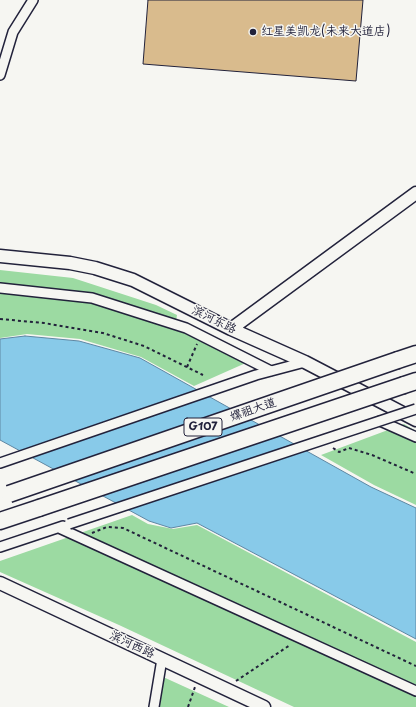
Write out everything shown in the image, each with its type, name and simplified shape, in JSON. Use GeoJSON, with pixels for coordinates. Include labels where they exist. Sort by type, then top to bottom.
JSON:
{"type":"FeatureCollection","features":[{"type":"Feature","properties":{"kind":"highway","name":"嫘祖大道"},"geometry":{"type":"LineString","coordinates":[[4,495],[416,354]]}},
{"type":"Feature","properties":{"kind":"highway","name":"嫘祖大道"},"geometry":{"type":"LineString","coordinates":[[0,521],[410,383]]}},
{"type":"Feature","properties":{"kind":"street"},"geometry":{"type":"LineString","coordinates":[[0,75],[13,32],[33,0]]}},
{"type":"Feature","properties":{"kind":"street"},"geometry":{"type":"LineString","coordinates":[[231,329],[416,193]]}},
{"type":"Feature","properties":{"kind":"street","name":"滨河东路"},"geometry":{"type":"LineString","coordinates":[[0,256],[70,263],[95,268],[133,280],[231,329],[305,362],[416,420]]}},
{"type":"Feature","properties":{"kind":"street"},"geometry":{"type":"LineString","coordinates":[[0,288],[92,298],[186,328],[271,371]]}},
{"type":"Feature","properties":{"kind":"street"},"geometry":{"type":"LineString","coordinates":[[0,463],[256,375],[305,362]]}},
{"type":"Feature","properties":{"kind":"street"},"geometry":{"type":"LineString","coordinates":[[0,547],[416,409]]}},
{"type":"Feature","properties":{"kind":"street"},"geometry":{"type":"LineString","coordinates":[[380,421],[416,437]]}},
{"type":"Feature","properties":{"kind":"street"},"geometry":{"type":"LineString","coordinates":[[59,528],[416,691]]}},
{"type":"Feature","properties":{"kind":"street","name":"滨河西路"},"geometry":{"type":"LineString","coordinates":[[0,583],[264,707]]}},
{"type":"Feature","properties":{"kind":"street"},"geometry":{"type":"LineString","coordinates":[[154,707],[162,659]]}},
{"type":"Feature","properties":{"kind":"path"},"geometry":{"type":"LineString","coordinates":[[0,319],[44,323],[102,334],[144,346],[203,375]]}},
{"type":"Feature","properties":{"kind":"path"},"geometry":{"type":"LineString","coordinates":[[187,367],[201,336]]}},
{"type":"Feature","properties":{"kind":"path"},"geometry":{"type":"LineString","coordinates":[[333,448],[339,452],[349,448],[372,455],[416,474]]}},
{"type":"Feature","properties":{"kind":"path"},"geometry":{"type":"LineString","coordinates":[[73,534],[93,533],[107,527],[123,528],[416,666]]}},
{"type":"Feature","properties":{"kind":"path"},"geometry":{"type":"LineString","coordinates":[[225,689],[289,646],[296,637]]}},
{"type":"Feature","properties":{"kind":"path"},"geometry":{"type":"LineString","coordinates":[[188,707],[198,676]]}},
{"type":"Feature","properties":{"kind":"green space"},"geometry":{"type":"Polygon","coordinates":[[[0,270],[73,278],[156,305],[177,315],[175,327],[248,362],[194,386],[141,357],[80,339],[27,334],[0,338],[0,270]]]}},
{"type":"Feature","properties":{"kind":"green space"},"geometry":{"type":"Polygon","coordinates":[[[404,424],[416,431],[416,505],[374,485],[321,455],[404,424]]]}},
{"type":"Feature","properties":{"kind":"green space"},"geometry":{"type":"Polygon","coordinates":[[[132,515],[148,524],[173,529],[197,525],[416,642],[416,707],[294,707],[119,625],[0,572],[0,561],[132,515]]]}},
{"type":"Feature","properties":{"kind":"green space"},"geometry":{"type":"Polygon","coordinates":[[[161,676],[229,707],[157,707],[161,676]]]}},
{"type":"Feature","properties":{"kind":"water"},"geometry":{"type":"Polygon","coordinates":[[[25,336],[79,341],[140,358],[371,487],[416,508],[416,639],[197,523],[171,528],[149,521],[0,440],[0,339],[25,336]]]}},
{"type":"Feature","properties":{"kind":"building","name":"红星美凯龙(未来大道店)"},"geometry":{"type":"Polygon","coordinates":[[[148,0],[363,0],[356,81],[143,64],[148,0]]]}},
{"type":"Feature","properties":{"kind":"place","name":"红星美凯龙(未来大道店)"},"geometry":{"type":"Point","coordinates":[253,32]}}]}
